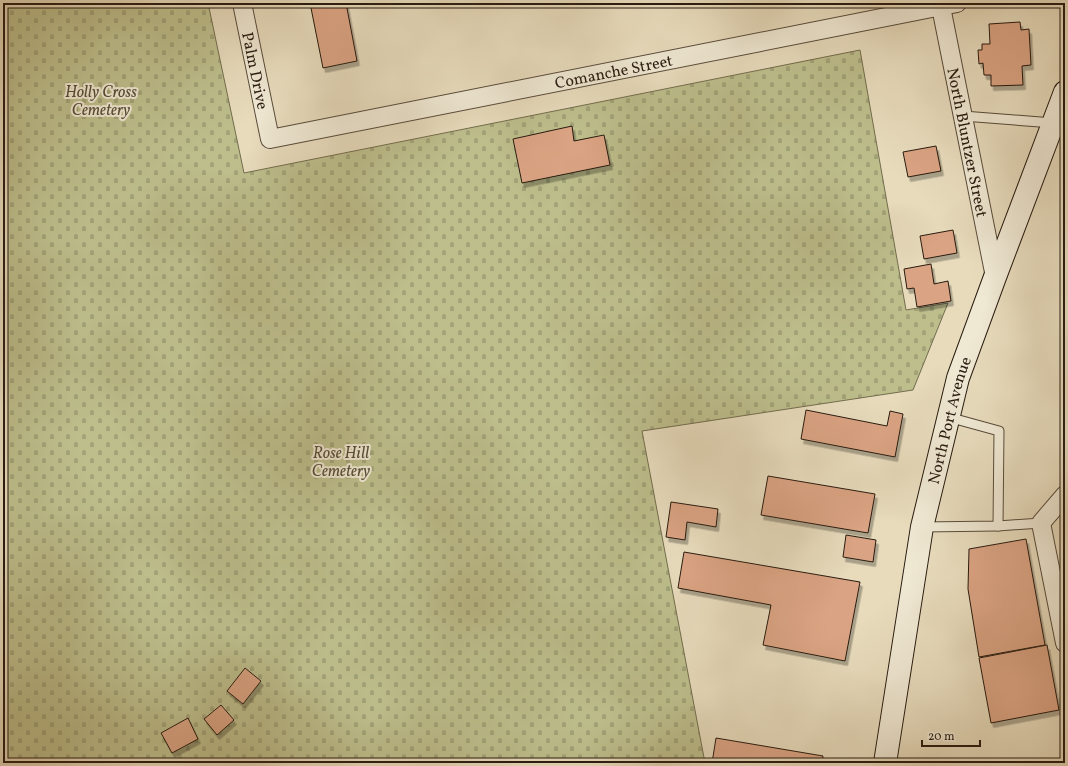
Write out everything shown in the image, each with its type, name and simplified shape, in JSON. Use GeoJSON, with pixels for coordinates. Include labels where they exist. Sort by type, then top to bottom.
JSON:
{"type":"FeatureCollection","features":[{"type":"Feature","properties":{"kind":"main road","name":"North Port Avenue"},"geometry":{"type":"LineString","coordinates":[[885,763],[922,527],[958,378],[1065,92]]}},
{"type":"Feature","properties":{"kind":"street","name":"Palm Drive"},"geometry":{"type":"LineString","coordinates":[[242,3],[270,139]]}},
{"type":"Feature","properties":{"kind":"street","name":"Comanche Street"},"geometry":{"type":"LineString","coordinates":[[270,139],[949,5]]}},
{"type":"Feature","properties":{"kind":"street","name":"North Bluntzer Street"},"geometry":{"type":"LineString","coordinates":[[949,5],[963,116],[995,277]]}},
{"type":"Feature","properties":{"kind":"street"},"geometry":{"type":"LineString","coordinates":[[1065,495],[1041,523],[1065,643]]}},
{"type":"Feature","properties":{"kind":"lane"},"geometry":{"type":"LineString","coordinates":[[963,116],[1053,123]]}},
{"type":"Feature","properties":{"kind":"lane"},"geometry":{"type":"LineString","coordinates":[[948,417],[999,431],[998,526]]}},
{"type":"Feature","properties":{"kind":"lane"},"geometry":{"type":"LineString","coordinates":[[922,527],[998,526],[1041,523]]}},
{"type":"Feature","properties":{"kind":"green space","name":"Rose Hill Cemetery"},"geometry":{"type":"Polygon","coordinates":[[[3,3],[208,3],[244,173],[860,50],[906,310],[948,303],[913,390],[642,431],[705,763],[3,763],[3,3]]]}},
{"type":"Feature","properties":{"kind":"building"},"geometry":{"type":"Polygon","coordinates":[[[310,3],[346,3],[357,61],[323,68],[310,3]]]}},
{"type":"Feature","properties":{"kind":"building"},"geometry":{"type":"Polygon","coordinates":[[[1020,22],[1021,30],[1029,29],[1031,65],[1022,66],[1023,85],[991,86],[991,75],[984,75],[983,63],[979,64],[978,50],[982,50],[982,44],[990,44],[989,24],[1020,22]]]}},
{"type":"Feature","properties":{"kind":"building"},"geometry":{"type":"Polygon","coordinates":[[[572,126],[574,141],[604,135],[610,165],[522,183],[513,139],[572,126]]]}},
{"type":"Feature","properties":{"kind":"building"},"geometry":{"type":"Polygon","coordinates":[[[936,146],[941,171],[908,177],[903,152],[936,146]]]}},
{"type":"Feature","properties":{"kind":"building"},"geometry":{"type":"Polygon","coordinates":[[[953,230],[957,253],[924,259],[920,236],[953,230]]]}},
{"type":"Feature","properties":{"kind":"building"},"geometry":{"type":"Polygon","coordinates":[[[931,264],[934,284],[948,281],[951,301],[917,307],[914,288],[907,289],[904,269],[931,264]]]}},
{"type":"Feature","properties":{"kind":"building"},"geometry":{"type":"Polygon","coordinates":[[[806,410],[887,426],[890,411],[903,414],[895,457],[801,439],[806,410]]]}},
{"type":"Feature","properties":{"kind":"building"},"geometry":{"type":"Polygon","coordinates":[[[768,476],[875,494],[868,533],[761,515],[768,476]]]}},
{"type":"Feature","properties":{"kind":"building"},"geometry":{"type":"Polygon","coordinates":[[[671,502],[718,509],[716,527],[687,522],[685,540],[666,537],[671,502]]]}},
{"type":"Feature","properties":{"kind":"building"},"geometry":{"type":"Polygon","coordinates":[[[846,535],[876,540],[873,562],[843,557],[846,535]]]}},
{"type":"Feature","properties":{"kind":"building"},"geometry":{"type":"Polygon","coordinates":[[[1026,539],[1045,645],[979,657],[968,589],[969,549],[1026,539]]]}},
{"type":"Feature","properties":{"kind":"building"},"geometry":{"type":"Polygon","coordinates":[[[684,552],[860,582],[845,661],[763,645],[771,605],[678,588],[684,552]]]}},
{"type":"Feature","properties":{"kind":"building"},"geometry":{"type":"Polygon","coordinates":[[[1047,645],[1059,710],[991,723],[979,658],[1047,645]]]}},
{"type":"Feature","properties":{"kind":"building"},"geometry":{"type":"Polygon","coordinates":[[[245,668],[261,681],[243,704],[227,691],[245,668]]]}},
{"type":"Feature","properties":{"kind":"building"},"geometry":{"type":"Polygon","coordinates":[[[221,705],[234,720],[217,735],[204,719],[221,705]]]}},
{"type":"Feature","properties":{"kind":"building"},"geometry":{"type":"Polygon","coordinates":[[[188,718],[198,739],[172,753],[161,733],[188,718]]]}},
{"type":"Feature","properties":{"kind":"building"},"geometry":{"type":"Polygon","coordinates":[[[716,738],[823,756],[822,763],[712,763],[716,738]]]}},
{"type":"Feature","properties":{"kind":"park label","name":"Holly Cross Cemetery"},"geometry":{"type":"Point","coordinates":[101,100]}}]}
